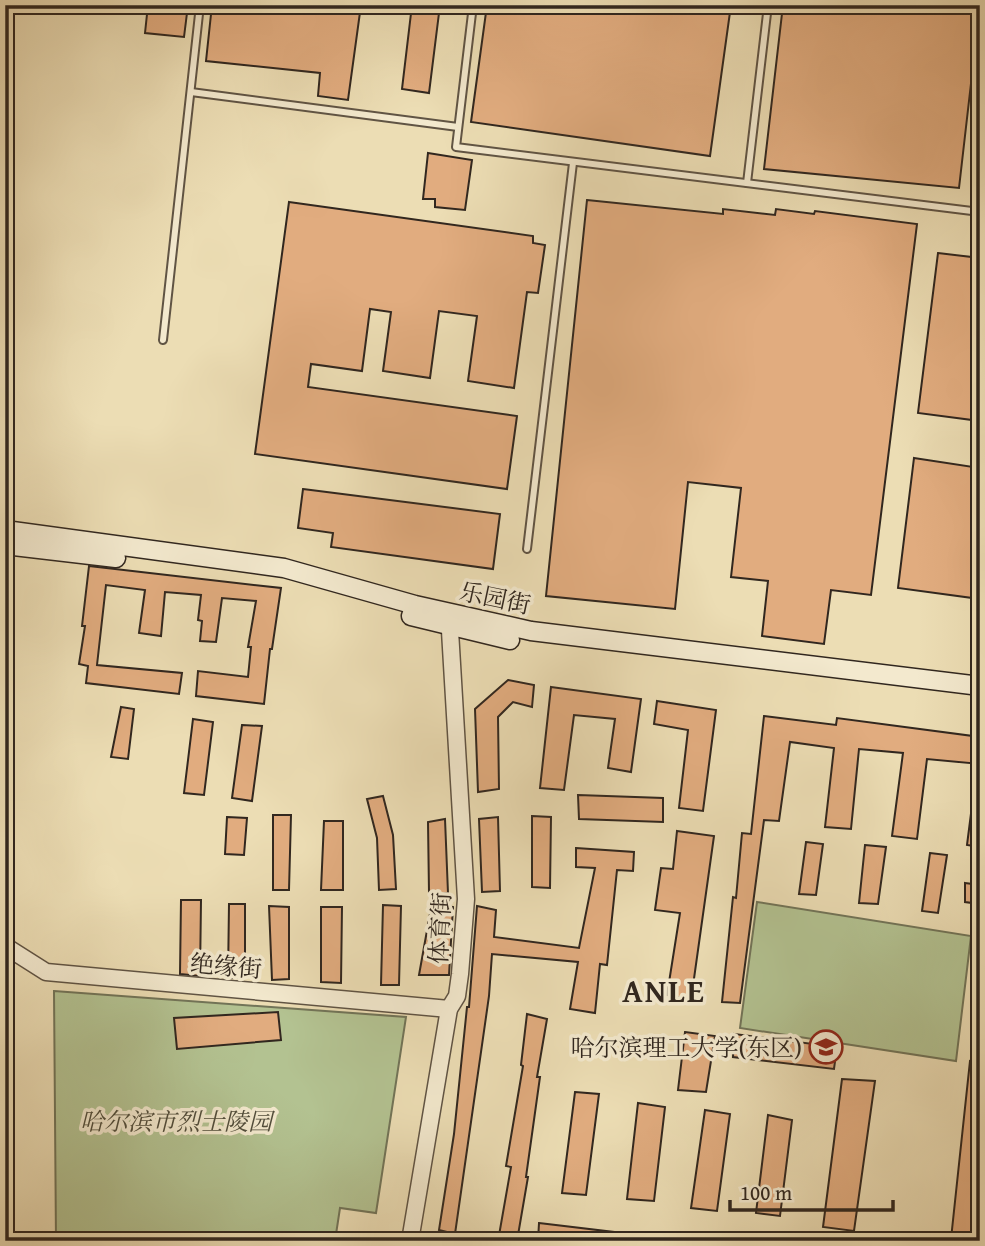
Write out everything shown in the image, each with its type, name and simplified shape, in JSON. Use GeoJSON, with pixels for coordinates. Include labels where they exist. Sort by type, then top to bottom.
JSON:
{"type":"FeatureCollection","features":[{"type":"Feature","properties":{"kind":"main road","name":"乐园街"},"geometry":{"type":"LineString","coordinates":[[5,530],[284,568],[449,620],[478,634],[546,645],[980,696]]}},
{"type":"Feature","properties":{"kind":"main road","name":"乐园街"},"geometry":{"type":"LineString","coordinates":[[5,545],[273,577],[449,620],[980,686]]}},
{"type":"Feature","properties":{"kind":"street","name":"体育街"},"geometry":{"type":"LineString","coordinates":[[410,1241],[449,1009],[457,996],[466,899],[449,620]]}},
{"type":"Feature","properties":{"kind":"street","name":"绝缘街"},"geometry":{"type":"LineString","coordinates":[[5,946],[46,972],[449,1009]]}},
{"type":"Feature","properties":{"kind":"lane"},"geometry":{"type":"LineString","coordinates":[[163,340],[200,5]]}},
{"type":"Feature","properties":{"kind":"lane"},"geometry":{"type":"LineString","coordinates":[[473,5],[456,147],[980,212]]}},
{"type":"Feature","properties":{"kind":"lane"},"geometry":{"type":"LineString","coordinates":[[747,183],[768,5]]}},
{"type":"Feature","properties":{"kind":"lane"},"geometry":{"type":"LineString","coordinates":[[191,92],[458,127]]}},
{"type":"Feature","properties":{"kind":"lane"},"geometry":{"type":"LineString","coordinates":[[527,550],[573,163]]}},
{"type":"Feature","properties":{"kind":"green space"},"geometry":{"type":"Polygon","coordinates":[[[757,902],[971,936],[956,1061],[740,1028],[757,902]]]}},
{"type":"Feature","properties":{"kind":"green space","name":"哈尔滨市烈士陵园"},"geometry":{"type":"Polygon","coordinates":[[[54,991],[406,1017],[376,1213],[340,1208],[335,1241],[56,1241],[54,991]]]}},
{"type":"Feature","properties":{"kind":"building"},"geometry":{"type":"Polygon","coordinates":[[[148,5],[188,5],[184,37],[145,33],[148,5]]]}},
{"type":"Feature","properties":{"kind":"building"},"geometry":{"type":"Polygon","coordinates":[[[212,5],[361,5],[348,100],[318,96],[320,73],[206,61],[212,5]]]}},
{"type":"Feature","properties":{"kind":"building"},"geometry":{"type":"Polygon","coordinates":[[[412,5],[440,5],[429,93],[402,89],[412,5]]]}},
{"type":"Feature","properties":{"kind":"building"},"geometry":{"type":"Polygon","coordinates":[[[487,5],[731,5],[710,156],[471,122],[487,5]]]}},
{"type":"Feature","properties":{"kind":"building"},"geometry":{"type":"Polygon","coordinates":[[[783,5],[980,5],[959,188],[764,169],[783,5]]]}},
{"type":"Feature","properties":{"kind":"building"},"geometry":{"type":"Polygon","coordinates":[[[428,153],[472,160],[465,210],[435,207],[435,199],[423,199],[428,153]]]}},
{"type":"Feature","properties":{"kind":"building"},"geometry":{"type":"Polygon","coordinates":[[[587,200],[723,214],[723,209],[775,215],[776,209],[814,214],[815,211],[917,224],[871,595],[831,590],[824,644],[762,636],[768,581],[731,577],[741,488],[688,482],[675,609],[546,596],[587,200]]]}},
{"type":"Feature","properties":{"kind":"building"},"geometry":{"type":"Polygon","coordinates":[[[289,202],[533,236],[533,243],[545,245],[538,293],[527,292],[514,388],[468,381],[477,316],[439,311],[430,378],[383,371],[391,312],[370,309],[362,371],[311,364],[308,387],[517,416],[507,489],[255,454],[289,202]]]}},
{"type":"Feature","properties":{"kind":"building"},"geometry":{"type":"Polygon","coordinates":[[[938,253],[980,258],[980,421],[918,413],[938,253]]]}},
{"type":"Feature","properties":{"kind":"building"},"geometry":{"type":"Polygon","coordinates":[[[914,458],[980,468],[980,599],[898,588],[914,458]]]}},
{"type":"Feature","properties":{"kind":"building"},"geometry":{"type":"Polygon","coordinates":[[[303,489],[500,514],[493,569],[331,547],[333,533],[298,528],[303,489]]]}},
{"type":"Feature","properties":{"kind":"building"},"geometry":{"type":"Polygon","coordinates":[[[89,566],[281,588],[264,704],[196,696],[198,671],[248,677],[251,647],[248,647],[256,601],[222,598],[216,642],[200,641],[202,621],[198,620],[201,595],[165,592],[161,636],[139,633],[145,590],[106,585],[97,665],[182,673],[179,694],[86,683],[88,666],[79,664],[85,626],[82,626],[89,566]]]}},
{"type":"Feature","properties":{"kind":"building"},"geometry":{"type":"Polygon","coordinates":[[[508,680],[534,685],[532,707],[513,702],[498,717],[499,789],[478,792],[475,709],[508,680]]]}},
{"type":"Feature","properties":{"kind":"building"},"geometry":{"type":"Polygon","coordinates":[[[551,687],[641,699],[631,772],[608,768],[615,719],[574,715],[564,790],[540,788],[551,687]]]}},
{"type":"Feature","properties":{"kind":"building"},"geometry":{"type":"Polygon","coordinates":[[[657,701],[716,710],[703,811],[679,808],[688,730],[654,724],[657,701]]]}},
{"type":"Feature","properties":{"kind":"building"},"geometry":{"type":"Polygon","coordinates":[[[121,707],[134,709],[128,759],[111,757],[121,707]]]}},
{"type":"Feature","properties":{"kind":"building"},"geometry":{"type":"Polygon","coordinates":[[[764,716],[836,725],[837,718],[980,737],[980,764],[927,759],[917,839],[892,836],[903,753],[859,749],[851,829],[825,827],[834,748],[790,742],[779,821],[764,820],[740,1003],[722,1002],[742,833],[751,834],[764,716]]]}},
{"type":"Feature","properties":{"kind":"building"},"geometry":{"type":"Polygon","coordinates":[[[193,719],[213,722],[204,795],[184,793],[193,719]]]}},
{"type":"Feature","properties":{"kind":"building"},"geometry":{"type":"Polygon","coordinates":[[[242,725],[262,726],[252,801],[232,798],[242,725]]]}},
{"type":"Feature","properties":{"kind":"building"},"geometry":{"type":"Polygon","coordinates":[[[974,790],[980,791],[980,847],[967,845],[974,790]]]}},
{"type":"Feature","properties":{"kind":"building"},"geometry":{"type":"Polygon","coordinates":[[[578,795],[663,798],[663,822],[579,819],[578,795]]]}},
{"type":"Feature","properties":{"kind":"building"},"geometry":{"type":"Polygon","coordinates":[[[383,796],[393,835],[396,889],[379,890],[377,838],[367,799],[383,796]]]}},
{"type":"Feature","properties":{"kind":"building"},"geometry":{"type":"Polygon","coordinates":[[[273,815],[291,815],[289,890],[273,890],[273,815]]]}},
{"type":"Feature","properties":{"kind":"building"},"geometry":{"type":"Polygon","coordinates":[[[532,816],[551,817],[550,888],[532,887],[532,816]]]}},
{"type":"Feature","properties":{"kind":"building"},"geometry":{"type":"Polygon","coordinates":[[[227,817],[247,818],[244,855],[225,854],[227,817]]]}},
{"type":"Feature","properties":{"kind":"building"},"geometry":{"type":"Polygon","coordinates":[[[498,817],[500,891],[482,892],[479,819],[498,817]]]}},
{"type":"Feature","properties":{"kind":"building"},"geometry":{"type":"Polygon","coordinates":[[[445,819],[448,893],[434,894],[429,892],[428,822],[445,819]]]}},
{"type":"Feature","properties":{"kind":"building"},"geometry":{"type":"Polygon","coordinates":[[[324,821],[343,821],[343,890],[321,890],[324,821]]]}},
{"type":"Feature","properties":{"kind":"building"},"geometry":{"type":"Polygon","coordinates":[[[677,831],[714,836],[691,1000],[667,995],[680,913],[655,910],[661,868],[673,869],[677,831]]]}},
{"type":"Feature","properties":{"kind":"building"},"geometry":{"type":"Polygon","coordinates":[[[806,842],[823,844],[816,895],[799,894],[806,842]]]}},
{"type":"Feature","properties":{"kind":"building"},"geometry":{"type":"Polygon","coordinates":[[[865,845],[886,847],[878,904],[859,903],[865,845]]]}},
{"type":"Feature","properties":{"kind":"building"},"geometry":{"type":"Polygon","coordinates":[[[576,848],[634,852],[633,871],[617,870],[607,965],[600,964],[595,1013],[570,1009],[578,962],[492,954],[489,996],[455,1234],[439,1230],[469,1007],[477,906],[496,910],[494,937],[579,948],[595,868],[576,867],[576,848]]]}},
{"type":"Feature","properties":{"kind":"building"},"geometry":{"type":"Polygon","coordinates":[[[930,853],[947,855],[938,913],[922,911],[930,853]]]}},
{"type":"Feature","properties":{"kind":"building"},"geometry":{"type":"Polygon","coordinates":[[[965,883],[980,885],[980,904],[965,902],[965,883]]]}},
{"type":"Feature","properties":{"kind":"building"},"geometry":{"type":"Polygon","coordinates":[[[433,897],[448,900],[448,906],[453,907],[449,975],[419,975],[433,897]]]}},
{"type":"Feature","properties":{"kind":"building"},"geometry":{"type":"Polygon","coordinates":[[[181,900],[201,900],[200,976],[180,974],[181,900]]]}},
{"type":"Feature","properties":{"kind":"building"},"geometry":{"type":"Polygon","coordinates":[[[229,904],[245,904],[245,978],[228,978],[229,904]]]}},
{"type":"Feature","properties":{"kind":"building"},"geometry":{"type":"Polygon","coordinates":[[[383,905],[401,906],[399,985],[381,985],[383,905]]]}},
{"type":"Feature","properties":{"kind":"building"},"geometry":{"type":"Polygon","coordinates":[[[269,906],[289,907],[289,979],[272,980],[269,906]]]}},
{"type":"Feature","properties":{"kind":"building"},"geometry":{"type":"Polygon","coordinates":[[[321,907],[342,907],[341,983],[321,982],[321,907]]]}},
{"type":"Feature","properties":{"kind":"building"},"geometry":{"type":"Polygon","coordinates":[[[278,1012],[281,1040],[177,1049],[174,1018],[278,1012]]]}},
{"type":"Feature","properties":{"kind":"building"},"geometry":{"type":"Polygon","coordinates":[[[527,1014],[547,1019],[537,1077],[540,1077],[528,1177],[517,1241],[498,1241],[511,1167],[506,1166],[523,1066],[527,1014]]]}},
{"type":"Feature","properties":{"kind":"building"},"geometry":{"type":"Polygon","coordinates":[[[685,1032],[715,1036],[706,1092],[678,1090],[685,1032]]]}},
{"type":"Feature","properties":{"kind":"building"},"geometry":{"type":"Polygon","coordinates":[[[734,1034],[837,1047],[834,1069],[733,1057],[734,1034]]]}},
{"type":"Feature","properties":{"kind":"building"},"geometry":{"type":"Polygon","coordinates":[[[970,1061],[980,1063],[980,1241],[951,1239],[970,1061]]]}},
{"type":"Feature","properties":{"kind":"building"},"geometry":{"type":"Polygon","coordinates":[[[842,1079],[875,1081],[854,1231],[823,1227],[842,1079]]]}},
{"type":"Feature","properties":{"kind":"building"},"geometry":{"type":"Polygon","coordinates":[[[575,1092],[599,1094],[586,1195],[562,1193],[575,1092]]]}},
{"type":"Feature","properties":{"kind":"building"},"geometry":{"type":"Polygon","coordinates":[[[638,1103],[665,1107],[654,1201],[627,1199],[638,1103]]]}},
{"type":"Feature","properties":{"kind":"building"},"geometry":{"type":"Polygon","coordinates":[[[705,1110],[730,1114],[717,1211],[691,1208],[705,1110]]]}},
{"type":"Feature","properties":{"kind":"building"},"geometry":{"type":"Polygon","coordinates":[[[768,1115],[792,1120],[780,1216],[756,1213],[768,1115]]]}},
{"type":"Feature","properties":{"kind":"building"},"geometry":{"type":"Polygon","coordinates":[[[539,1223],[639,1235],[639,1241],[538,1241],[539,1223]]]}},
{"type":"Feature","properties":{"kind":"place","name":"哈尔滨理工大学(东区)"},"geometry":{"type":"Point","coordinates":[826,1047]}},
{"type":"Feature","properties":{"kind":"district","name":"ANLE"},"geometry":{"type":"Point","coordinates":[664,990]}}]}
